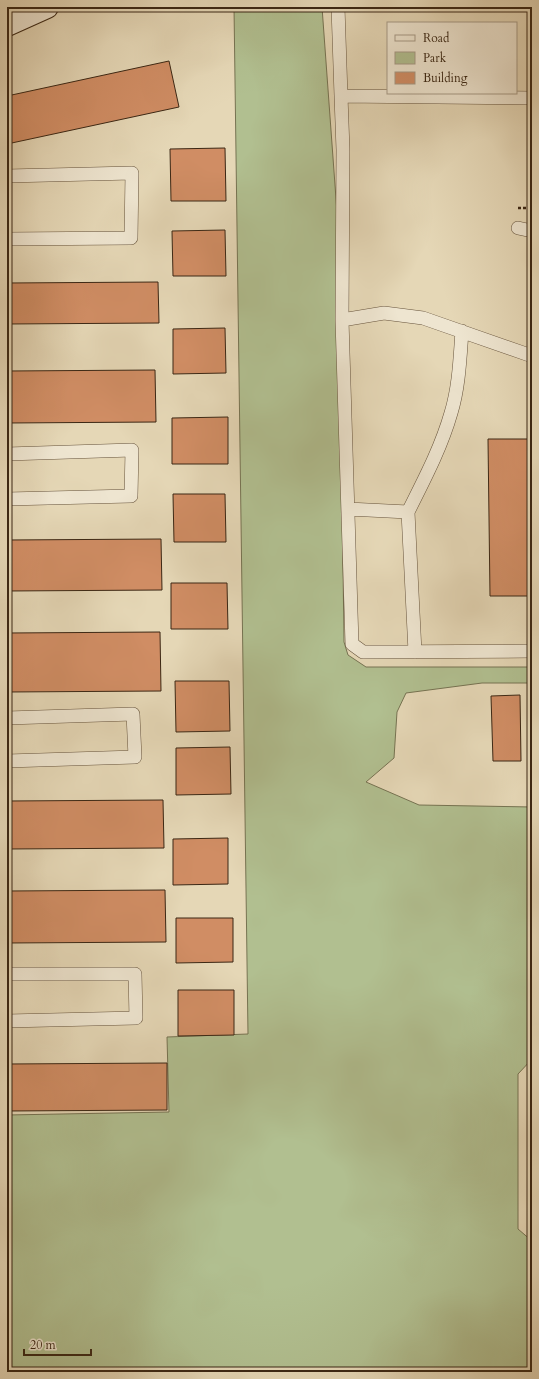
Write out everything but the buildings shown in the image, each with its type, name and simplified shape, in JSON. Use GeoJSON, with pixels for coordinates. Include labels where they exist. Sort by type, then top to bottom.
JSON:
{"type":"FeatureCollection","features":[{"type":"Feature","properties":{"kind":"street"},"geometry":{"type":"LineString","coordinates":[[7,25],[47,7]]}},
{"type":"Feature","properties":{"kind":"lane"},"geometry":{"type":"LineString","coordinates":[[338,7],[343,150],[342,320],[352,644],[363,652],[532,651]]}},
{"type":"Feature","properties":{"kind":"lane"},"geometry":{"type":"LineString","coordinates":[[341,96],[532,98]]}},
{"type":"Feature","properties":{"kind":"lane"},"geometry":{"type":"LineString","coordinates":[[7,176],[132,173],[131,238],[7,239]]}},
{"type":"Feature","properties":{"kind":"lane"},"geometry":{"type":"LineString","coordinates":[[518,228],[532,231]]}},
{"type":"Feature","properties":{"kind":"lane"},"geometry":{"type":"LineString","coordinates":[[342,320],[384,313],[423,318],[532,356]]}},
{"type":"Feature","properties":{"kind":"lane"},"geometry":{"type":"LineString","coordinates":[[415,652],[408,512],[437,452],[451,413],[458,377],[462,331]]}},
{"type":"Feature","properties":{"kind":"lane"},"geometry":{"type":"LineString","coordinates":[[7,454],[132,450],[131,496],[7,499]]}},
{"type":"Feature","properties":{"kind":"lane"},"geometry":{"type":"LineString","coordinates":[[348,509],[408,512]]}},
{"type":"Feature","properties":{"kind":"lane"},"geometry":{"type":"LineString","coordinates":[[7,718],[133,714],[135,757],[7,761]]}},
{"type":"Feature","properties":{"kind":"lane"},"geometry":{"type":"LineString","coordinates":[[7,974],[134,974],[136,1018],[7,1021]]}},
{"type":"Feature","properties":{"kind":"path"},"geometry":{"type":"LineString","coordinates":[[518,208],[532,208]]}},
{"type":"Feature","properties":{"kind":"green space"},"geometry":{"type":"Polygon","coordinates":[[[234,7],[322,7],[342,281],[340,338],[344,642],[348,655],[366,667],[532,667],[532,683],[482,683],[406,693],[397,712],[394,758],[366,782],[419,805],[532,807],[532,1059],[518,1074],[518,1229],[532,1241],[532,1372],[7,1372],[7,1115],[169,1112],[167,1037],[248,1034],[234,7]]]}}]}
